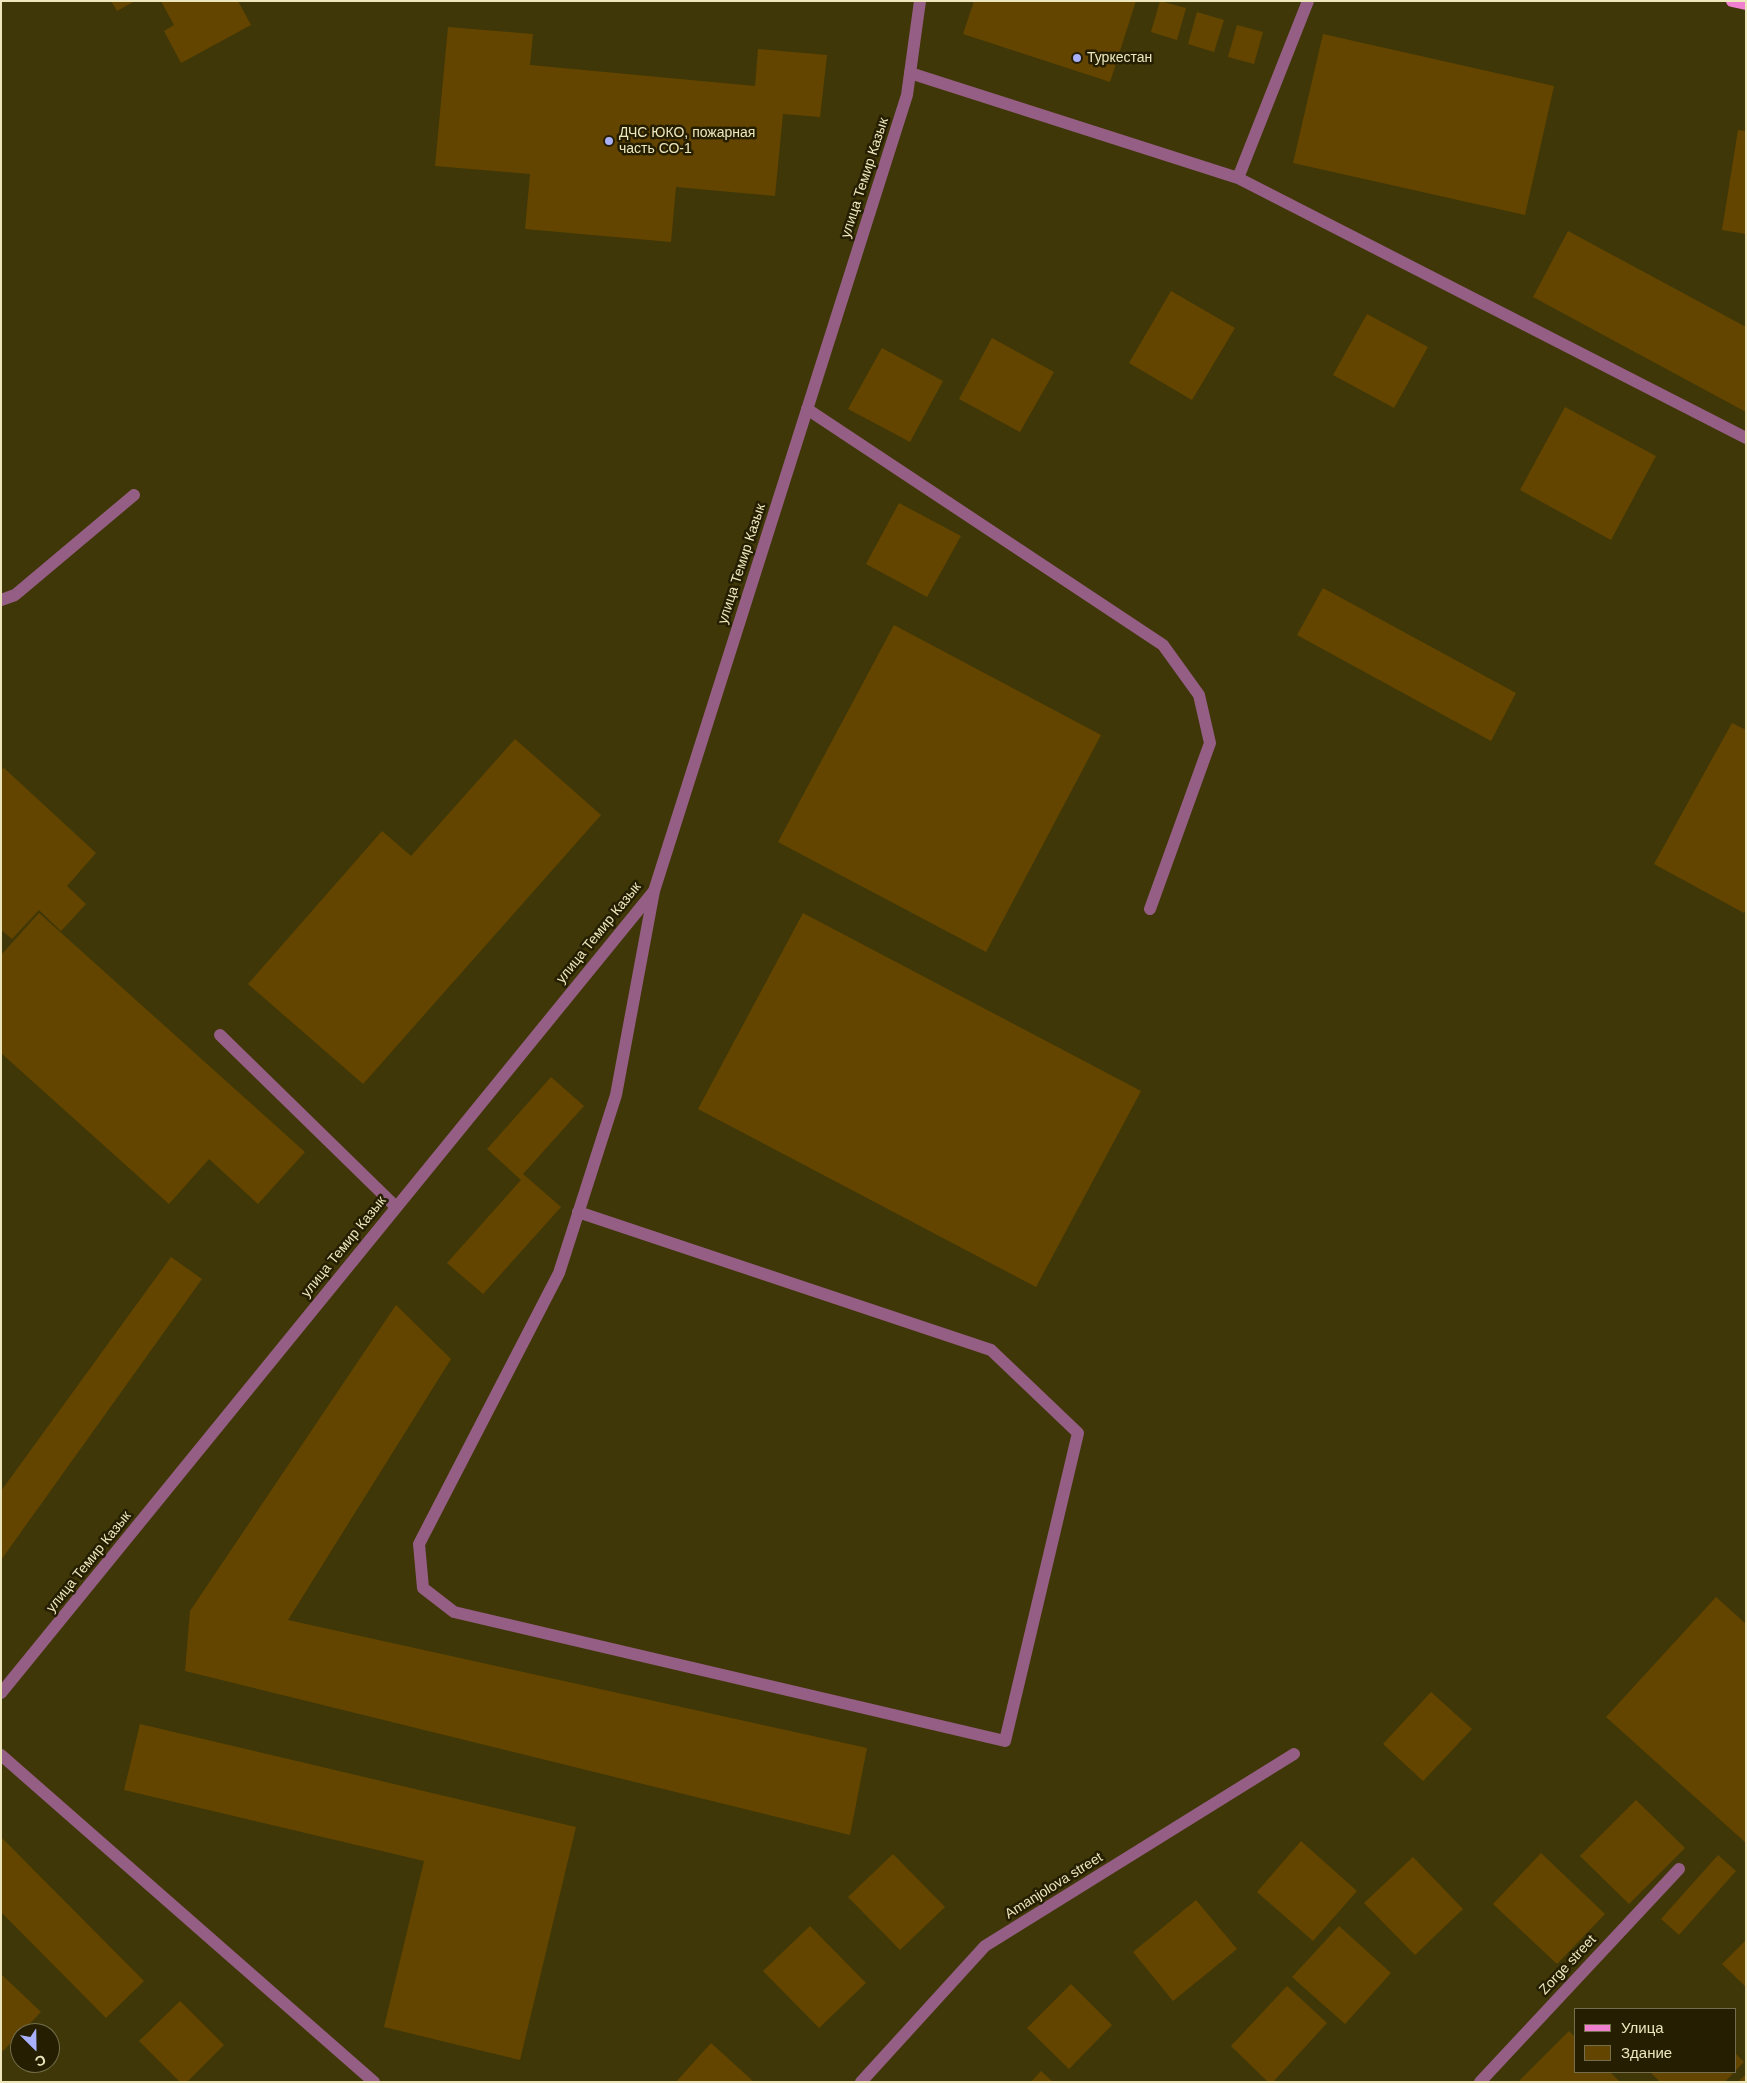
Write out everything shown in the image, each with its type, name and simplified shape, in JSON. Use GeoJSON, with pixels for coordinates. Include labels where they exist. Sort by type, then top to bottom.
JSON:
{"type":"FeatureCollection","features":[{"type":"Feature","properties":{"kind":"main road"},"geometry":{"type":"LineString","coordinates":[[1732,1],[1746,4]]}},
{"type":"Feature","properties":{"kind":"street","name":"улица Темир Казык"},"geometry":{"type":"LineString","coordinates":[[1,1693],[654,891],[907,95],[920,1]]}},
{"type":"Feature","properties":{"kind":"street"},"geometry":{"type":"LineString","coordinates":[[1238,178],[1308,1]]}},
{"type":"Feature","properties":{"kind":"street"},"geometry":{"type":"LineString","coordinates":[[910,73],[1238,178],[1746,438]]}},
{"type":"Feature","properties":{"kind":"street"},"geometry":{"type":"LineString","coordinates":[[807,409],[1163,645],[1199,695],[1210,743],[1150,909]]}},
{"type":"Feature","properties":{"kind":"street"},"geometry":{"type":"LineString","coordinates":[[1,600],[15,595],[134,495]]}},
{"type":"Feature","properties":{"kind":"street"},"geometry":{"type":"LineString","coordinates":[[578,1212],[991,1350],[1078,1433],[1005,1741],[454,1612],[423,1588],[419,1544],[559,1273],[578,1212],[616,1094],[654,891]]}},
{"type":"Feature","properties":{"kind":"street"},"geometry":{"type":"LineString","coordinates":[[220,1035],[396,1207]]}},
{"type":"Feature","properties":{"kind":"street","name":"Amanjolova street"},"geometry":{"type":"LineString","coordinates":[[861,2082],[985,1946],[1294,1754]]}},
{"type":"Feature","properties":{"kind":"street"},"geometry":{"type":"LineString","coordinates":[[1,1755],[374,2082]]}},
{"type":"Feature","properties":{"kind":"street","name":"Zorge street"},"geometry":{"type":"LineString","coordinates":[[1480,2082],[1679,1869]]}},
{"type":"Feature","properties":{"kind":"building"},"geometry":{"type":"Polygon","coordinates":[[[111,1],[135,1],[117,11],[111,1]]]}},
{"type":"Feature","properties":{"kind":"building"},"geometry":{"type":"Polygon","coordinates":[[[161,1],[238,1],[251,25],[181,63],[164,31],[174,25],[161,1]]]}},
{"type":"Feature","properties":{"kind":"building","name":"Туркестан"},"geometry":{"type":"Polygon","coordinates":[[[974,1],[1136,1],[1110,82],[963,34],[974,1]]]}},
{"type":"Feature","properties":{"kind":"building"},"geometry":{"type":"Polygon","coordinates":[[[1160,1],[1186,8],[1177,40],[1151,32],[1160,1]]]}},
{"type":"Feature","properties":{"kind":"building"},"geometry":{"type":"Polygon","coordinates":[[[1197,12],[1224,20],[1214,52],[1188,44],[1197,12]]]}},
{"type":"Feature","properties":{"kind":"building"},"geometry":{"type":"Polygon","coordinates":[[[1237,25],[1263,32],[1254,64],[1228,57],[1237,25]]]}},
{"type":"Feature","properties":{"kind":"building","name":"ДЧС ЮКО, пожарная часть СО-1"},"geometry":{"type":"Polygon","coordinates":[[[448,27],[533,34],[530,65],[755,86],[758,49],[827,55],[820,117],[783,114],[775,196],[676,187],[671,242],[525,229],[530,174],[435,166],[448,27]]]}},
{"type":"Feature","properties":{"kind":"building"},"geometry":{"type":"Polygon","coordinates":[[[1323,34],[1554,86],[1525,215],[1293,163],[1323,34]]]}},
{"type":"Feature","properties":{"kind":"building"},"geometry":{"type":"Polygon","coordinates":[[[1738,130],[1746,131],[1746,234],[1722,230],[1738,130]]]}},
{"type":"Feature","properties":{"kind":"building"},"geometry":{"type":"Polygon","coordinates":[[[1568,231],[1746,327],[1746,412],[1533,297],[1568,231]]]}},
{"type":"Feature","properties":{"kind":"building"},"geometry":{"type":"Polygon","coordinates":[[[1171,291],[1235,328],[1192,400],[1129,363],[1171,291]]]}},
{"type":"Feature","properties":{"kind":"building"},"geometry":{"type":"Polygon","coordinates":[[[1367,314],[1428,347],[1394,408],[1333,375],[1367,314]]]}},
{"type":"Feature","properties":{"kind":"building"},"geometry":{"type":"Polygon","coordinates":[[[992,338],[1054,372],[1020,432],[959,399],[992,338]]]}},
{"type":"Feature","properties":{"kind":"building"},"geometry":{"type":"Polygon","coordinates":[[[882,348],[943,381],[910,442],[848,409],[882,348]]]}},
{"type":"Feature","properties":{"kind":"building"},"geometry":{"type":"Polygon","coordinates":[[[1565,407],[1656,456],[1611,540],[1520,490],[1565,407]]]}},
{"type":"Feature","properties":{"kind":"building"},"geometry":{"type":"Polygon","coordinates":[[[899,503],[961,536],[927,597],[866,564],[899,503]]]}},
{"type":"Feature","properties":{"kind":"building"},"geometry":{"type":"Polygon","coordinates":[[[1323,588],[1516,693],[1491,741],[1297,635],[1323,588]]]}},
{"type":"Feature","properties":{"kind":"building"},"geometry":{"type":"Polygon","coordinates":[[[894,625],[1101,735],[986,952],[778,842],[894,625]]]}},
{"type":"Feature","properties":{"kind":"building"},"geometry":{"type":"Polygon","coordinates":[[[1732,723],[1746,730],[1746,909],[1744,913],[1654,864],[1732,723]]]}},
{"type":"Feature","properties":{"kind":"building"},"geometry":{"type":"Polygon","coordinates":[[[515,739],[601,815],[363,1084],[248,984],[382,831],[411,856],[515,739]]]}},
{"type":"Feature","properties":{"kind":"building"},"geometry":{"type":"Polygon","coordinates":[[[4,768],[96,853],[67,886],[86,904],[61,931],[39,910],[12,939],[1,930],[1,770],[4,768]]]}},
{"type":"Feature","properties":{"kind":"building"},"geometry":{"type":"Polygon","coordinates":[[[39,913],[305,1152],[258,1204],[209,1159],[169,1204],[1,1053],[1,955],[39,913]]]}},
{"type":"Feature","properties":{"kind":"building"},"geometry":{"type":"Polygon","coordinates":[[[803,913],[1141,1091],[1036,1287],[698,1109],[803,913]]]}},
{"type":"Feature","properties":{"kind":"building"},"geometry":{"type":"Polygon","coordinates":[[[551,1077],[584,1106],[523,1174],[561,1207],[483,1294],[447,1263],[521,1180],[487,1149],[551,1077]]]}},
{"type":"Feature","properties":{"kind":"building"},"geometry":{"type":"Polygon","coordinates":[[[171,1257],[202,1279],[1,1560],[1,1491],[171,1257]]]}},
{"type":"Feature","properties":{"kind":"building"},"geometry":{"type":"Polygon","coordinates":[[[396,1305],[451,1359],[288,1620],[867,1748],[850,1835],[185,1671],[190,1611],[396,1305]]]}},
{"type":"Feature","properties":{"kind":"building"},"geometry":{"type":"Polygon","coordinates":[[[1716,1597],[1746,1624],[1746,1843],[1606,1717],[1716,1597]]]}},
{"type":"Feature","properties":{"kind":"building"},"geometry":{"type":"Polygon","coordinates":[[[1431,1692],[1472,1729],[1423,1781],[1383,1744],[1431,1692]]]}},
{"type":"Feature","properties":{"kind":"building"},"geometry":{"type":"Polygon","coordinates":[[[140,1724],[576,1827],[520,2060],[384,2027],[424,1861],[124,1790],[140,1724]]]}},
{"type":"Feature","properties":{"kind":"building"},"geometry":{"type":"Polygon","coordinates":[[[1636,1800],[1685,1848],[1629,1904],[1580,1856],[1636,1800]]]}},
{"type":"Feature","properties":{"kind":"building"},"geometry":{"type":"Polygon","coordinates":[[[1,1837],[144,1981],[106,2018],[1,1912],[1,1837]]]}},
{"type":"Feature","properties":{"kind":"building"},"geometry":{"type":"Polygon","coordinates":[[[1301,1841],[1357,1891],[1313,1941],[1257,1892],[1301,1841]]]}},
{"type":"Feature","properties":{"kind":"building"},"geometry":{"type":"Polygon","coordinates":[[[1541,1853],[1605,1914],[1557,1964],[1493,1904],[1541,1853]]]}},
{"type":"Feature","properties":{"kind":"building"},"geometry":{"type":"Polygon","coordinates":[[[893,1854],[945,1907],[900,1950],[848,1897],[893,1854]]]}},
{"type":"Feature","properties":{"kind":"building"},"geometry":{"type":"Polygon","coordinates":[[[1718,1855],[1736,1871],[1679,1935],[1661,1919],[1718,1855]]]}},
{"type":"Feature","properties":{"kind":"building"},"geometry":{"type":"Polygon","coordinates":[[[1413,1857],[1463,1909],[1415,1955],[1364,1903],[1413,1857]]]}},
{"type":"Feature","properties":{"kind":"building"},"geometry":{"type":"Polygon","coordinates":[[[1196,1900],[1237,1949],[1173,2001],[1133,1952],[1196,1900]]]}},
{"type":"Feature","properties":{"kind":"building"},"geometry":{"type":"Polygon","coordinates":[[[810,1926],[866,1983],[819,2028],[763,1971],[810,1926]]]}},
{"type":"Feature","properties":{"kind":"building"},"geometry":{"type":"Polygon","coordinates":[[[1339,1926],[1391,1973],[1345,2024],[1292,1977],[1339,1926]]]}},
{"type":"Feature","properties":{"kind":"building"},"geometry":{"type":"Polygon","coordinates":[[[1746,1940],[1746,1987],[1722,1964],[1746,1940]]]}},
{"type":"Feature","properties":{"kind":"building"},"geometry":{"type":"Polygon","coordinates":[[[1,1974],[41,2012],[30,2023],[10,2023],[10,2044],[3,2051],[1,2050],[1,1974]]]}},
{"type":"Feature","properties":{"kind":"building"},"geometry":{"type":"Polygon","coordinates":[[[1071,1984],[1112,2025],[1069,2069],[1027,2028],[1071,1984]]]}},
{"type":"Feature","properties":{"kind":"building"},"geometry":{"type":"Polygon","coordinates":[[[1287,1986],[1327,2023],[1273,2082],[1268,2082],[1231,2046],[1287,1986]]]}},
{"type":"Feature","properties":{"kind":"building"},"geometry":{"type":"Polygon","coordinates":[[[180,2001],[224,2045],[187,2082],[180,2082],[139,2041],[180,2001]]]}},
{"type":"Feature","properties":{"kind":"building"},"geometry":{"type":"Polygon","coordinates":[[[1569,2031],[1574,2036],[1574,2073],[1611,2073],[1620,2082],[1518,2082],[1569,2031]]]}},
{"type":"Feature","properties":{"kind":"building"},"geometry":{"type":"Polygon","coordinates":[[[711,2043],[754,2082],[676,2082],[711,2043]]]}},
{"type":"Feature","properties":{"kind":"building"},"geometry":{"type":"Polygon","coordinates":[[[1737,2055],[1744,2062],[1737,2069],[1737,2055]]]}},
{"type":"Feature","properties":{"kind":"building"},"geometry":{"type":"Polygon","coordinates":[[[1041,2071],[1053,2082],[1031,2082],[1041,2071]]]}},
{"type":"Feature","properties":{"kind":"building"},"geometry":{"type":"Polygon","coordinates":[[[1651,2073],[1733,2073],[1725,2082],[1660,2082],[1651,2073]]]}},
{"type":"Feature","properties":{"kind":"building"},"geometry":{"type":"Polygon","coordinates":[[[1746,2074],[1746,2082],[1738,2082],[1746,2074]]]}},
{"type":"Feature","properties":{"kind":"place","name":"Туркестан"},"geometry":{"type":"Point","coordinates":[1077,58]}},
{"type":"Feature","properties":{"kind":"place","name":"ДЧС ЮКО, пожарная часть СО-1"},"geometry":{"type":"Point","coordinates":[609,141]}}]}
